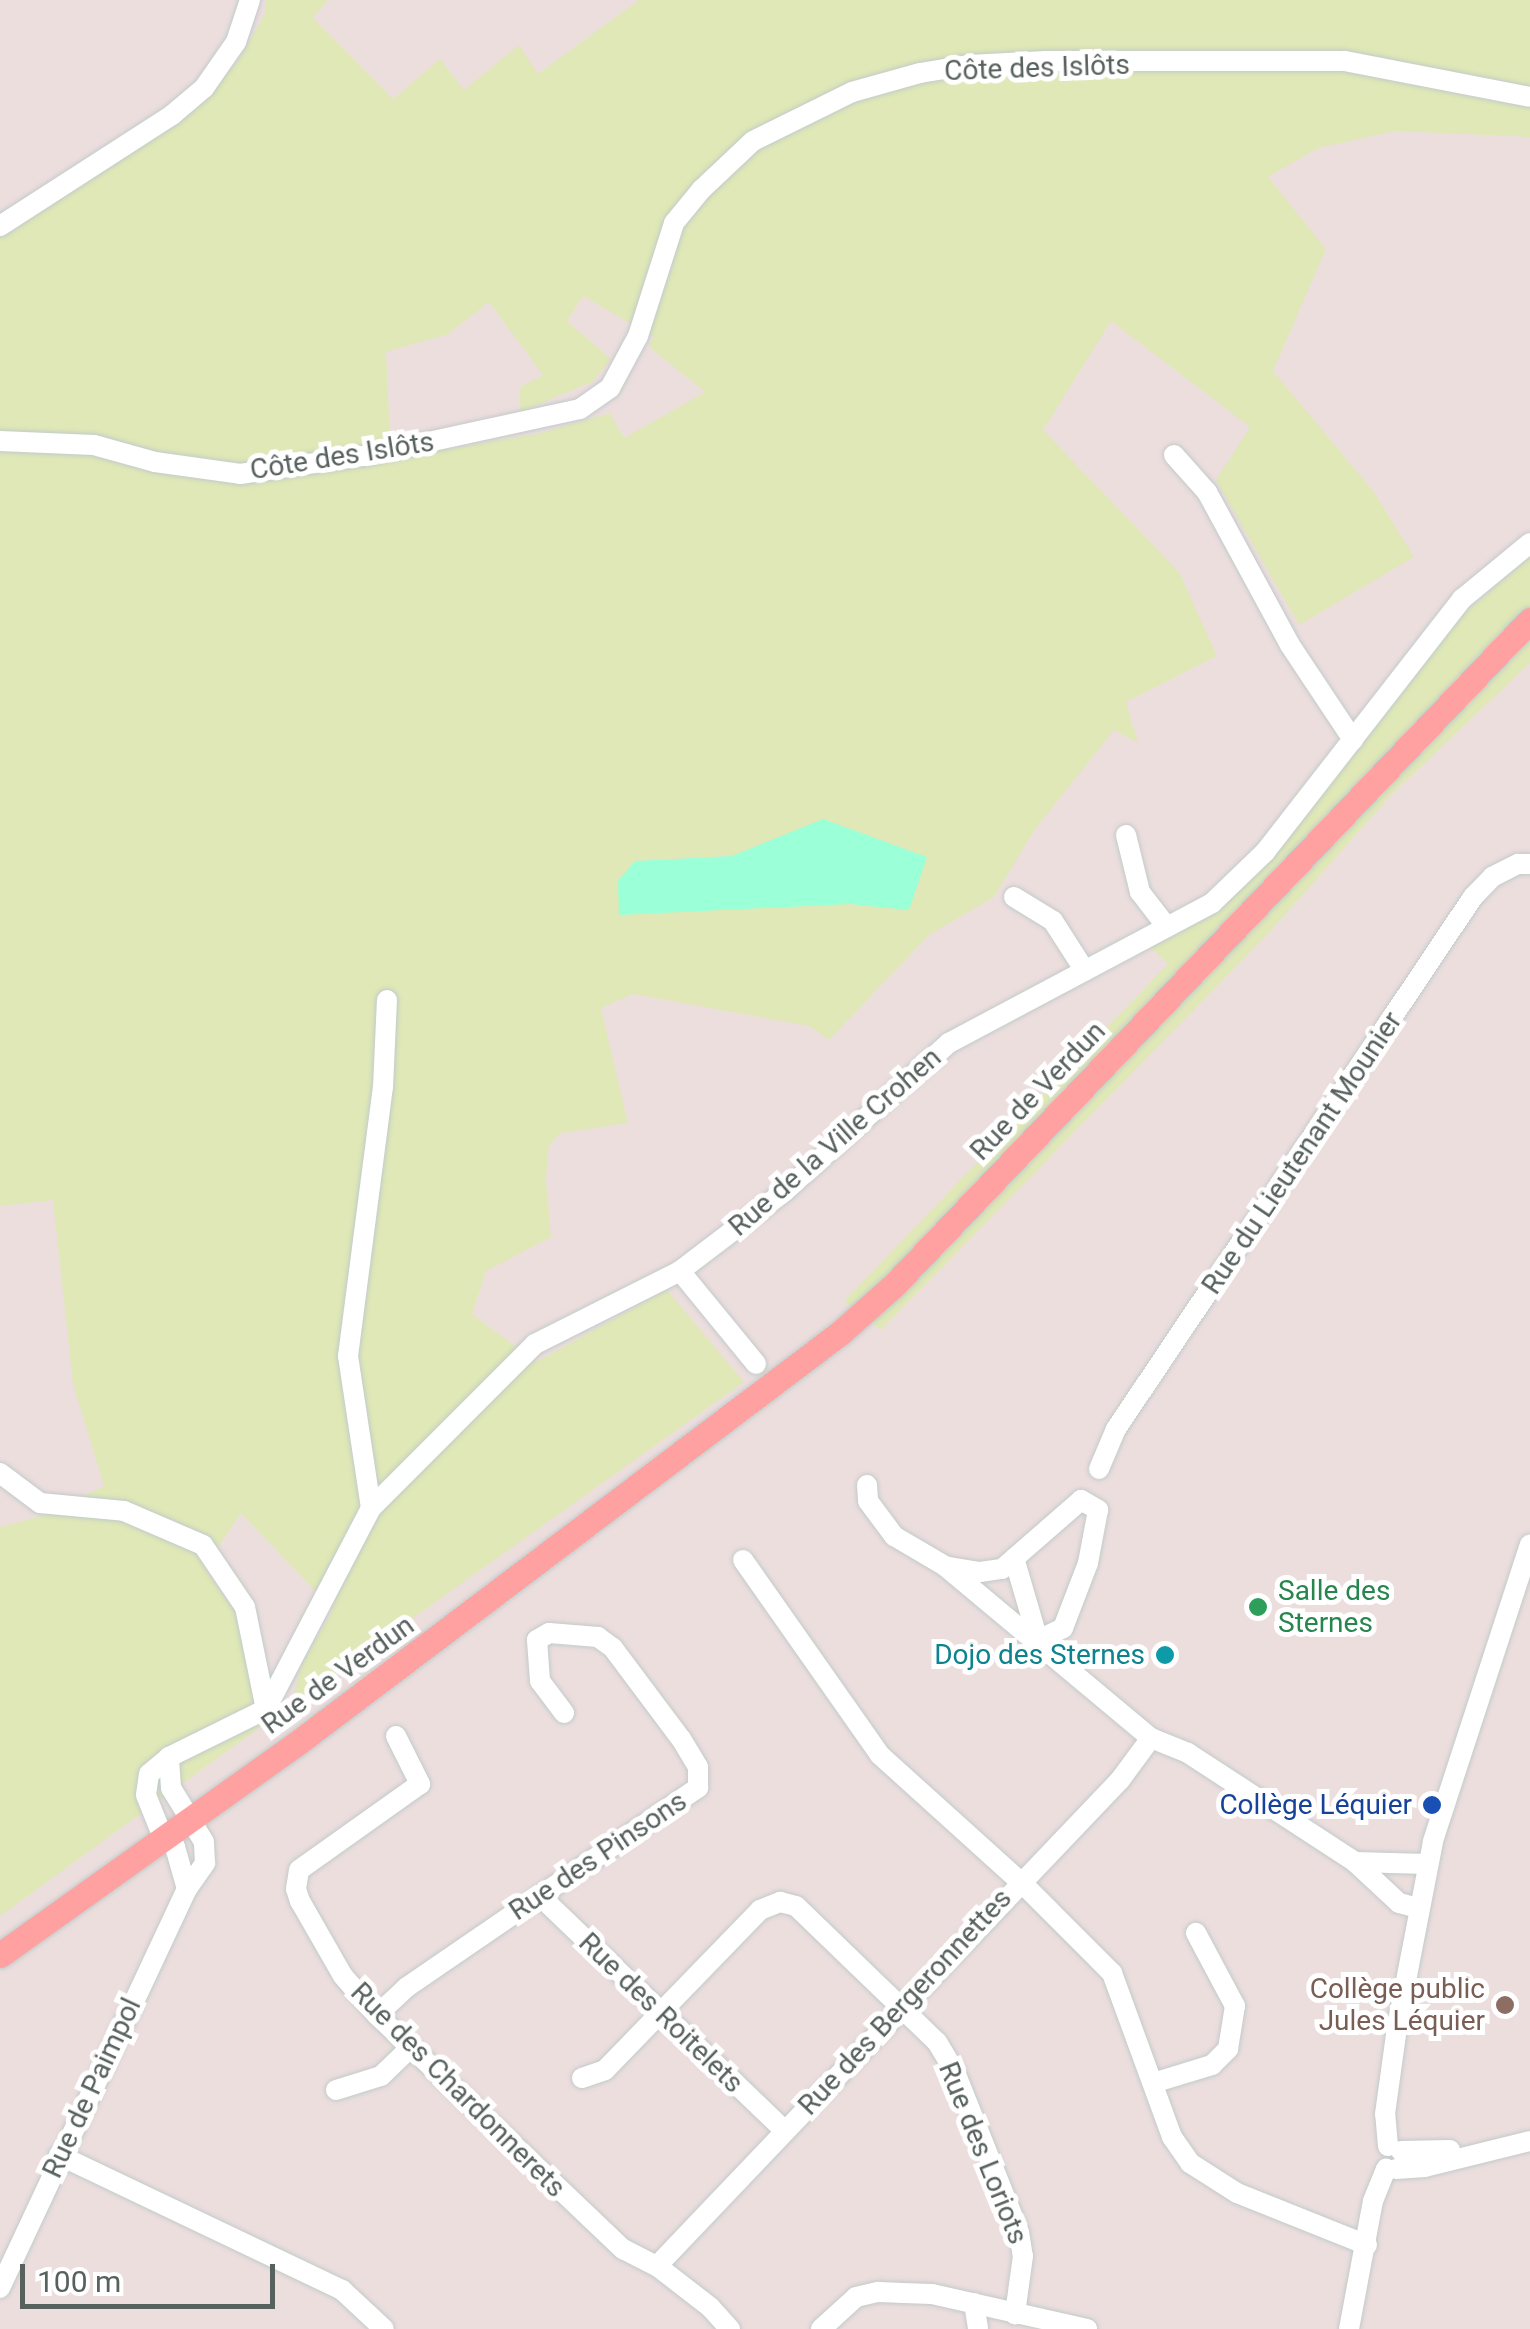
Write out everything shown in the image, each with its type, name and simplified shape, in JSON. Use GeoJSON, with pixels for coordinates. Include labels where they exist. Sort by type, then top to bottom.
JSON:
{"type":"FeatureCollection","features":[{"type":"Feature","properties":{"kind":"main road","name":"Rue de Verdun"},"geometry":{"type":"LineString","coordinates":[[161,1834],[472,1613],[544,1553],[775,1383],[894,1284],[1530,620]]}},
{"type":"Feature","properties":{"kind":"main road"},"geometry":{"type":"LineString","coordinates":[[0,1938],[161,1834]]}},
{"type":"Feature","properties":{"kind":"main road"},"geometry":{"type":"LineString","coordinates":[[0,1954],[161,1834]]}},
{"type":"Feature","properties":{"kind":"street"},"geometry":{"type":"LineString","coordinates":[[0,226],[172,115],[204,88],[236,42],[250,12],[250,0]]}},
{"type":"Feature","properties":{"kind":"street","name":"Côte des Islôts"},"geometry":{"type":"LineString","coordinates":[[0,441],[94,446],[155,462],[240,474],[364,456],[580,409],[610,388],[638,336],[674,223],[701,190],[754,141],[852,92],[920,73],[969,65],[1046,62],[1345,61],[1530,97]]}},
{"type":"Feature","properties":{"kind":"street"},"geometry":{"type":"LineString","coordinates":[[1174,455],[1207,492],[1290,645],[1353,740]]}},
{"type":"Feature","properties":{"kind":"street","name":"Rue de la Ville Crohen"},"geometry":{"type":"LineString","coordinates":[[266,1708],[371,1508],[536,1344],[680,1271],[785,1191],[949,1043],[1212,903],[1265,852],[1462,599],[1530,543]]}},
{"type":"Feature","properties":{"kind":"street"},"geometry":{"type":"LineString","coordinates":[[1126,835],[1140,892],[1167,927]]}},
{"type":"Feature","properties":{"kind":"street","name":"Rue du Lieutenant Mounier"},"geometry":{"type":"LineString","coordinates":[[1099,1469],[1116,1429],[1474,897],[1492,877],[1518,864],[1530,864]]}},
{"type":"Feature","properties":{"kind":"street"},"geometry":{"type":"LineString","coordinates":[[1014,897],[1054,921],[1085,970]]}},
{"type":"Feature","properties":{"kind":"street"},"geometry":{"type":"LineString","coordinates":[[371,1508],[348,1356],[383,1087],[387,1000]]}},
{"type":"Feature","properties":{"kind":"street"},"geometry":{"type":"LineString","coordinates":[[680,1271],[756,1364]]}},
{"type":"Feature","properties":{"kind":"street"},"geometry":{"type":"LineString","coordinates":[[0,1474],[40,1503],[124,1511],[204,1545],[246,1607],[266,1708],[169,1757],[150,1774],[146,1794],[161,1834],[176,1847],[187,1890]]}},
{"type":"Feature","properties":{"kind":"street"},"geometry":{"type":"LineString","coordinates":[[868,1485],[868,1501],[894,1536],[944,1566],[1038,1640],[1151,1738],[1188,1752],[1355,1862],[1399,1903],[1418,1908]]}},
{"type":"Feature","properties":{"kind":"street"},"geometry":{"type":"LineString","coordinates":[[944,1566],[980,1572],[1002,1569],[1081,1500],[1098,1510],[1088,1564],[1063,1628],[1038,1640]]}},
{"type":"Feature","properties":{"kind":"street"},"geometry":{"type":"LineString","coordinates":[[1350,2329],[1373,2202],[1393,2159],[1385,2114],[1428,1864],[1439,1818],[1530,1544]]}},
{"type":"Feature","properties":{"kind":"street"},"geometry":{"type":"LineString","coordinates":[[1014,1558],[1038,1640]]}},
{"type":"Feature","properties":{"kind":"street"},"geometry":{"type":"LineString","coordinates":[[743,1560],[880,1755],[1112,1973],[1172,2137],[1206,2177],[1282,2214],[1367,2246]]}},
{"type":"Feature","properties":{"kind":"street","name":"Rue des Pinsons"},"geometry":{"type":"LineString","coordinates":[[377,2015],[408,1987],[698,1788],[698,1767],[681,1740],[613,1648],[598,1636],[548,1633],[537,1640],[540,1682],[564,1714]]}},
{"type":"Feature","properties":{"kind":"street","name":"Rue des Chardonnerets"},"geometry":{"type":"LineString","coordinates":[[396,1736],[420,1776],[420,1784],[299,1870],[296,1889],[343,1976],[377,2015],[622,2250],[657,2266],[710,2307],[730,2329]]}},
{"type":"Feature","properties":{"kind":"street","name":"Rue des Bergeronnettes"},"geometry":{"type":"LineString","coordinates":[[657,2266],[1018,1882],[1120,1780],[1151,1738]]}},
{"type":"Feature","properties":{"kind":"street"},"geometry":{"type":"LineString","coordinates":[[169,1757],[172,1788],[189,1813]]}},
{"type":"Feature","properties":{"kind":"street","name":"Rue de Paimpol"},"geometry":{"type":"LineString","coordinates":[[0,2288],[59,2155],[187,1890],[205,1863],[204,1842],[189,1813]]}},
{"type":"Feature","properties":{"kind":"street"},"geometry":{"type":"LineString","coordinates":[[1355,1862],[1428,1864]]}},
{"type":"Feature","properties":{"kind":"street","name":"Rue des Roitelets"},"geometry":{"type":"LineString","coordinates":[[540,1896],[784,2130]]}},
{"type":"Feature","properties":{"kind":"street","name":"Rue des Loriots"},"geometry":{"type":"LineString","coordinates":[[659,2014],[760,1910],[780,1902],[796,1906],[937,2042],[955,2072],[1019,2232],[1023,2256],[1015,2314]]}},
{"type":"Feature","properties":{"kind":"street"},"geometry":{"type":"LineString","coordinates":[[1153,2083],[1212,2065],[1228,2050],[1235,2006],[1196,1933]]}},
{"type":"Feature","properties":{"kind":"street"},"geometry":{"type":"LineString","coordinates":[[582,2078],[605,2070],[659,2014]]}},
{"type":"Feature","properties":{"kind":"street"},"geometry":{"type":"LineString","coordinates":[[336,2090],[382,2076],[411,2047]]}},
{"type":"Feature","properties":{"kind":"street"},"geometry":{"type":"LineString","coordinates":[[1393,2159],[1425,2167],[1446,2158],[1530,2138]]}},
{"type":"Feature","properties":{"kind":"street"},"geometry":{"type":"LineString","coordinates":[[59,2155],[342,2290],[362,2304],[384,2329]]}},
{"type":"Feature","properties":{"kind":"street"},"geometry":{"type":"LineString","coordinates":[[822,2329],[856,2298],[878,2292],[932,2294],[1087,2329]]}},
{"type":"Feature","properties":{"kind":"street"},"geometry":{"type":"LineString","coordinates":[[974,2303],[978,2329]]}},
{"type":"Feature","properties":{"kind":"shaded area"},"geometry":{"type":"Polygon","coordinates":[[[266,0],[328,0],[313,18],[393,99],[440,59],[464,90],[519,45],[538,74],[639,0],[1530,0],[1530,137],[1396,131],[1318,148],[1268,177],[1326,249],[1273,371],[1374,492],[1414,557],[1299,625],[1216,480],[1250,427],[1111,321],[1043,430],[1179,572],[1217,656],[1126,702],[1138,743],[1114,730],[1035,829],[994,897],[929,935],[829,1040],[809,1026],[633,994],[601,1008],[628,1123],[561,1133],[549,1145],[546,1179],[551,1237],[486,1271],[472,1314],[536,1362],[667,1290],[744,1382],[291,1705],[302,1663],[333,1610],[241,1513],[204,1568],[240,1618],[263,1725],[0,1916],[0,1527],[45,1515],[104,1486],[73,1384],[53,1200],[0,1206],[0,237],[190,113],[239,60],[265,13],[266,0]],[[583,296],[567,321],[611,359],[592,382],[520,412],[520,387],[543,375],[489,302],[448,334],[386,352],[391,459],[541,433],[610,413],[624,438],[705,392],[648,346],[654,337],[583,296]],[[732,856],[635,861],[849,904],[909,909],[732,856]]]}},
{"type":"Feature","properties":{"kind":"shaded area"},"geometry":{"type":"Polygon","coordinates":[[[1530,557],[1530,663],[1391,795],[1267,935],[881,1330],[844,1301],[1168,964],[1150,947],[1180,934],[1273,851],[1455,621],[1530,557]]]}},
{"type":"Feature","properties":{"kind":"shaded area"},"geometry":{"type":"Polygon","coordinates":[[[823,819],[927,857],[909,910],[849,904],[619,915],[618,881],[635,861],[732,856],[823,819]]]}},
{"type":"Feature","properties":{"kind":"place","name":"Salle des Sternes"},"geometry":{"type":"Point","coordinates":[1258,1607]}},
{"type":"Feature","properties":{"kind":"place","name":"Dojo des Sternes"},"geometry":{"type":"Point","coordinates":[1165,1655]}},
{"type":"Feature","properties":{"kind":"place","name":"Collège Léquier"},"geometry":{"type":"Point","coordinates":[1432,1805]}},
{"type":"Feature","properties":{"kind":"place","name":"Collège public Jules Léquier"},"geometry":{"type":"Point","coordinates":[1505,2005]}}]}
